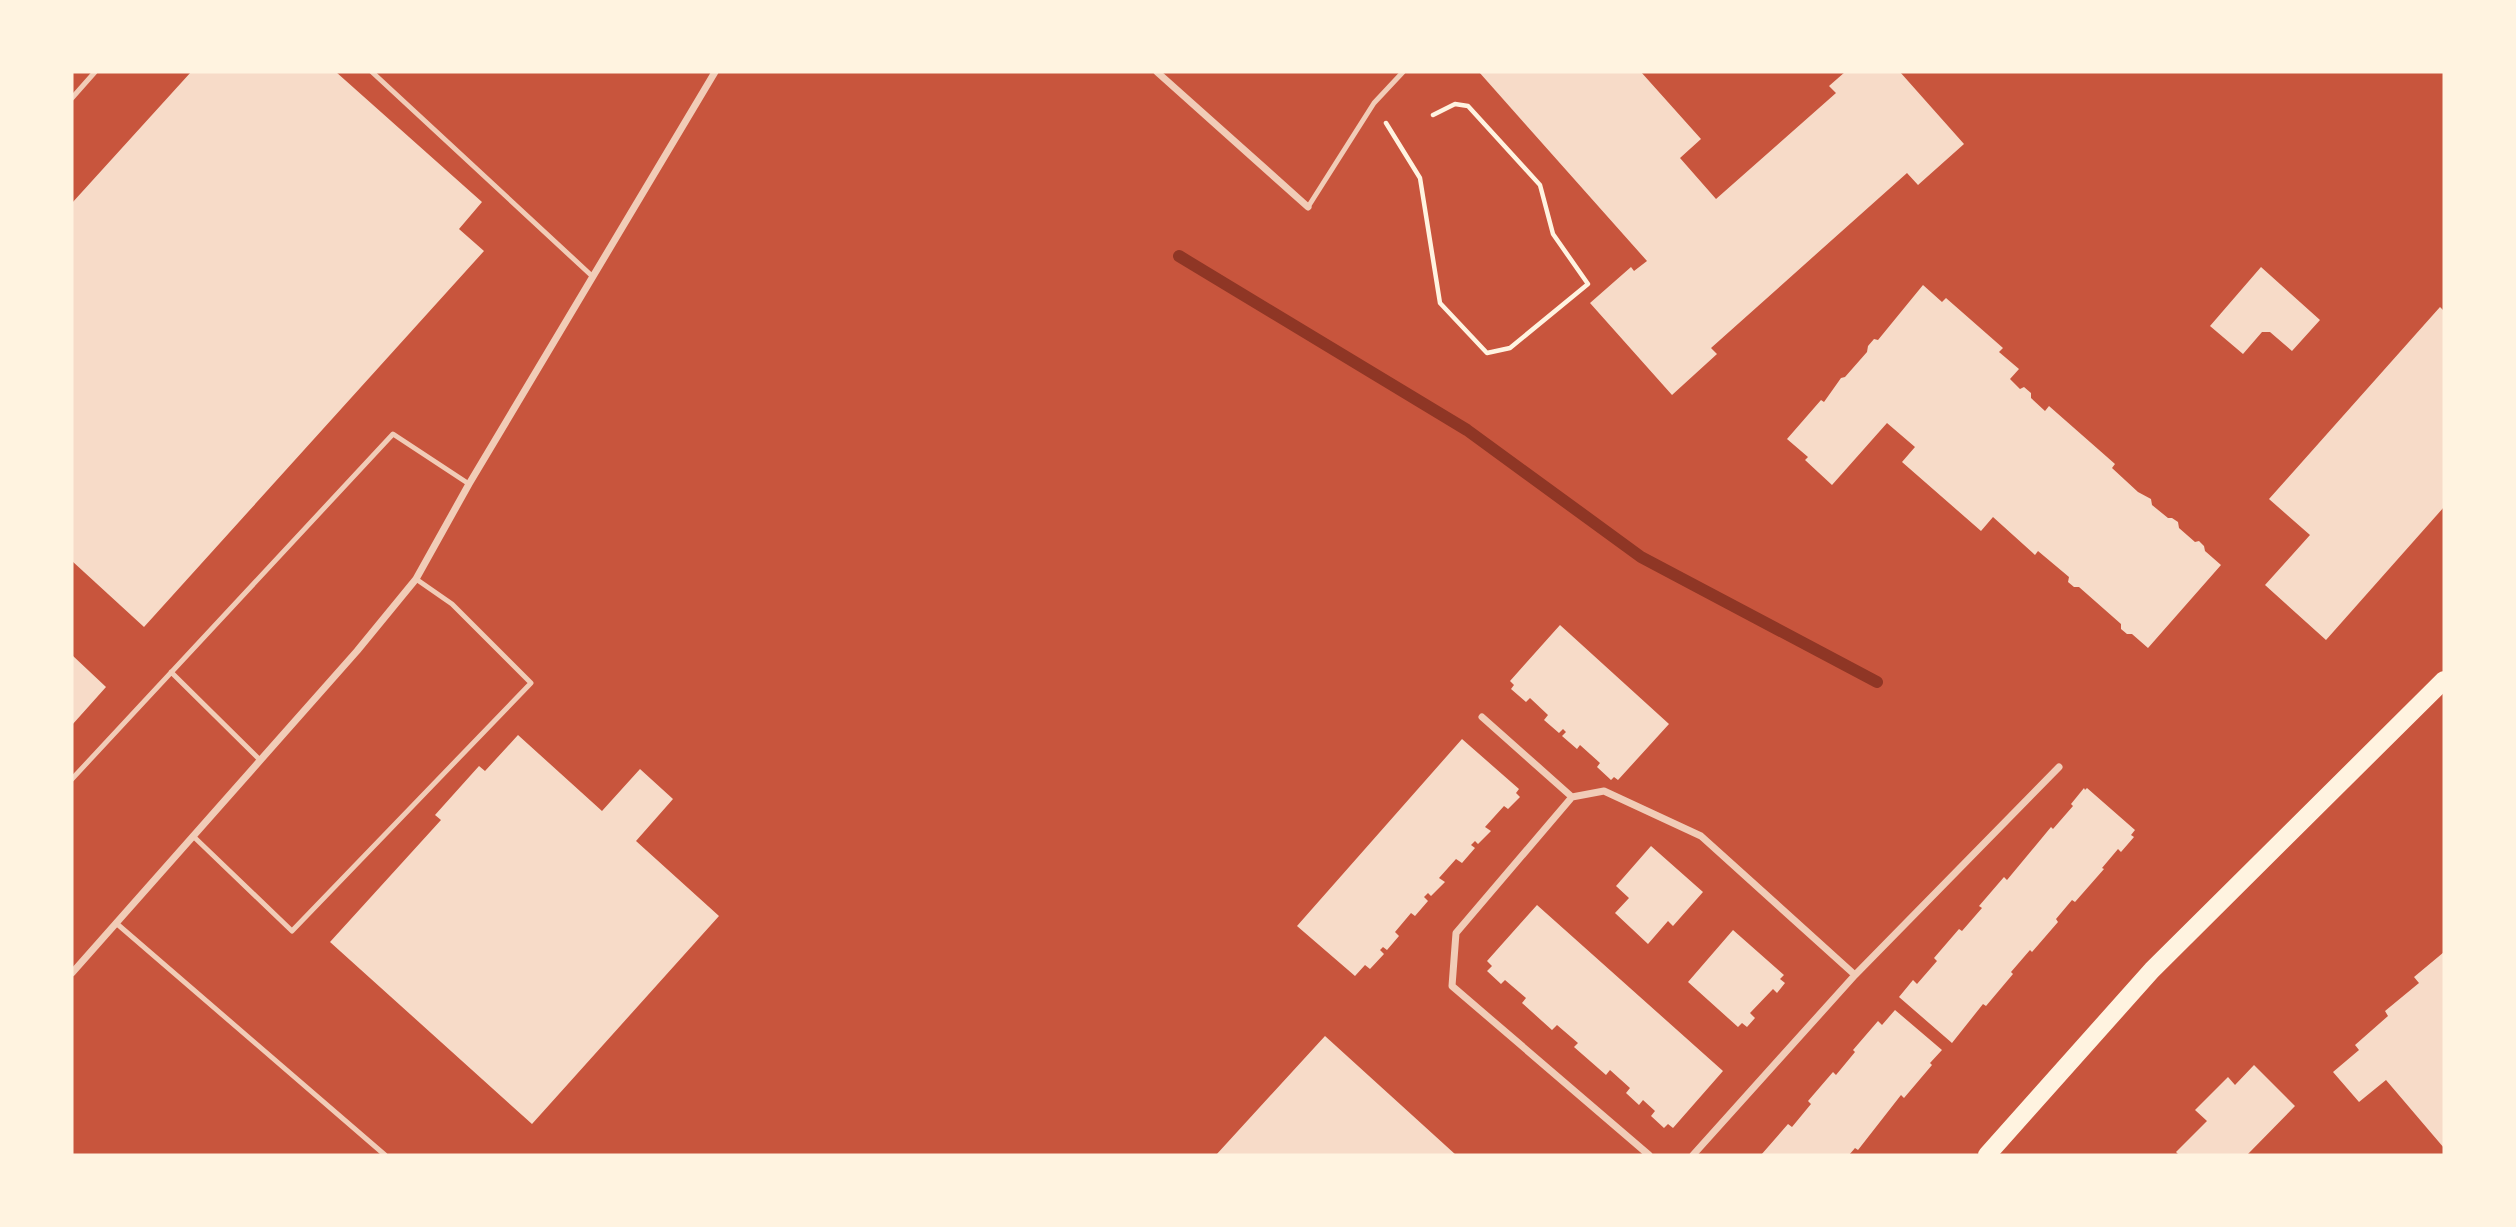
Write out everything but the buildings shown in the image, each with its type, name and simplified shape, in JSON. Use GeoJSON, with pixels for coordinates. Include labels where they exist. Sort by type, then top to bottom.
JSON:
{"type":"FeatureCollection","features":[{"type":"Feature","properties":{"kind":"main road"},"geometry":{"type":"LineString","coordinates":[[1987,1155],[2152,970],[2444,680]]}},
{"type":"Feature","properties":{"kind":"street"},"geometry":{"type":"LineString","coordinates":[[72,972],[356,651],[416,579],[469,484],[715,72]]}},
{"type":"Feature","properties":{"kind":"street"},"geometry":{"type":"LineString","coordinates":[[1157,72],[1308,208]]}},
{"type":"Feature","properties":{"kind":"street"},"geometry":{"type":"LineString","coordinates":[[1482,717],[1572,797]]}},
{"type":"Feature","properties":{"kind":"street"},"geometry":{"type":"LineString","coordinates":[[1693,1155],[1855,975],[2059,767]]}},
{"type":"Feature","properties":{"kind":"street"},"geometry":{"type":"LineString","coordinates":[[1649,1155],[1452,986],[1456,933],[1572,797],[1604,791],[1701,836],[1855,975]]}},
{"type":"Feature","properties":{"kind":"lane"},"geometry":{"type":"LineString","coordinates":[[72,98],[95,72]]}},
{"type":"Feature","properties":{"kind":"lane"},"geometry":{"type":"LineString","coordinates":[[372,72],[592,276]]}},
{"type":"Feature","properties":{"kind":"lane"},"geometry":{"type":"LineString","coordinates":[[1308,208],[1374,103],[1403,72]]}},
{"type":"Feature","properties":{"kind":"lane"},"geometry":{"type":"LineString","coordinates":[[72,779],[393,434],[469,484]]}},
{"type":"Feature","properties":{"kind":"lane"},"geometry":{"type":"LineString","coordinates":[[193,836],[292,931],[531,682],[452,604],[416,579]]}},
{"type":"Feature","properties":{"kind":"lane"},"geometry":{"type":"LineString","coordinates":[[171,672],[260,760]]}},
{"type":"Feature","properties":{"kind":"lane"},"geometry":{"type":"LineString","coordinates":[[116,923],[385,1155]]}},
{"type":"Feature","properties":{"kind":"path"},"geometry":{"type":"LineString","coordinates":[[1374,103],[1420,178],[1440,303],[1487,353],[1510,348],[1588,284],[1553,234],[1540,185],[1468,106],[1455,104],[1433,115]]}},
{"type":"Feature","properties":{"kind":"waterway"},"geometry":{"type":"LineString","coordinates":[[1179,256],[1467,430],[1641,557],[1877,682]]}}]}
